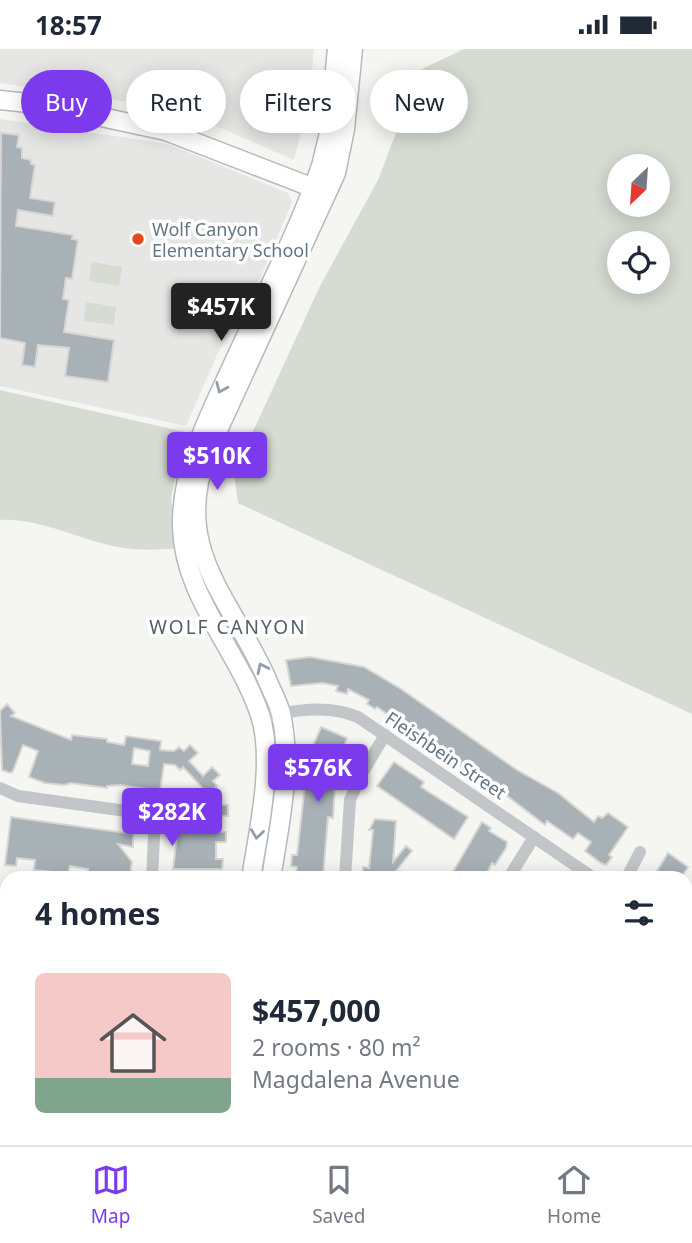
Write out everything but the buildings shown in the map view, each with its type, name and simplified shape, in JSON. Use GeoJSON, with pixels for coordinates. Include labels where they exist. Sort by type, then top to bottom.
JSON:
{"type":"FeatureCollection","features":[{"type":"Feature","properties":{"kind":"street"},"geometry":{"type":"LineString","coordinates":[[272,871],[282,804],[285,752],[281,713],[261,665],[200,549],[195,525],[197,498],[208,452],[320,191],[337,49]]}},
{"type":"Feature","properties":{"kind":"street"},"geometry":{"type":"LineString","coordinates":[[252,871],[262,802],[265,752],[261,718],[243,674],[218,632],[191,575],[182,528],[183,499],[196,447],[341,153],[353,49]]}},
{"type":"Feature","properties":{"kind":"street"},"geometry":{"type":"LineString","coordinates":[[0,100],[52,107],[166,131],[320,191]]}},
{"type":"Feature","properties":{"kind":"street","name":"Fleishbein Street"},"geometry":{"type":"LineString","coordinates":[[261,718],[320,709],[346,712],[385,735],[583,871]]}},
{"type":"Feature","properties":{"kind":"street"},"geometry":{"type":"LineString","coordinates":[[346,871],[350,800],[361,775],[385,735]]}},
{"type":"Feature","properties":{"kind":"street"},"geometry":{"type":"LineString","coordinates":[[0,788],[18,796],[155,815],[152,871]]}},
{"type":"Feature","properties":{"kind":"street"},"geometry":{"type":"LineString","coordinates":[[513,871],[534,837]]}},
{"type":"Feature","properties":{"kind":"street"},"geometry":{"type":"LineString","coordinates":[[629,871],[640,852]]}},
{"type":"Feature","properties":{"kind":"shaded area"},"geometry":{"type":"Polygon","coordinates":[[[0,49],[314,49],[312,70],[240,70],[240,133],[301,133],[294,160],[226,130],[226,70],[126,70],[126,102],[112,100],[112,70],[21,70],[21,86],[0,83],[0,49]]]}},
{"type":"Feature","properties":{"kind":"shaded area"},"geometry":{"type":"Polygon","coordinates":[[[464,49],[692,49],[692,714],[238,503],[234,472],[320,286],[378,180],[396,133],[468,133],[468,70],[420,70],[464,49]]]}},
{"type":"Feature","properties":{"kind":"shaded area","name":"Wolf Canyon Elementary School"},"geometry":{"type":"Polygon","coordinates":[[[0,119],[21,122],[21,133],[94,133],[168,144],[288,193],[292,202],[261,276],[217,355],[186,426],[0,386],[0,119]]]}},
{"type":"Feature","properties":{"kind":"shaded area"},"geometry":{"type":"Polygon","coordinates":[[[92,262],[122,267],[119,286],[89,281],[92,262]]]}},
{"type":"Feature","properties":{"kind":"shaded area"},"geometry":{"type":"Polygon","coordinates":[[[86,302],[116,307],[114,325],[84,321],[86,302]]]}},
{"type":"Feature","properties":{"kind":"shaded area"},"geometry":{"type":"Polygon","coordinates":[[[0,390],[185,432],[171,498],[178,548],[126,548],[103,544],[30,522],[0,520],[0,390]]]}},
{"type":"Feature","properties":{"kind":"place","name":"Wolf Canyon Elementary School"},"geometry":{"type":"Point","coordinates":[138,239]}},
{"type":"Feature","properties":{"kind":"district","name":"WOLF CANYON"},"geometry":{"type":"Point","coordinates":[228,627]}}]}
